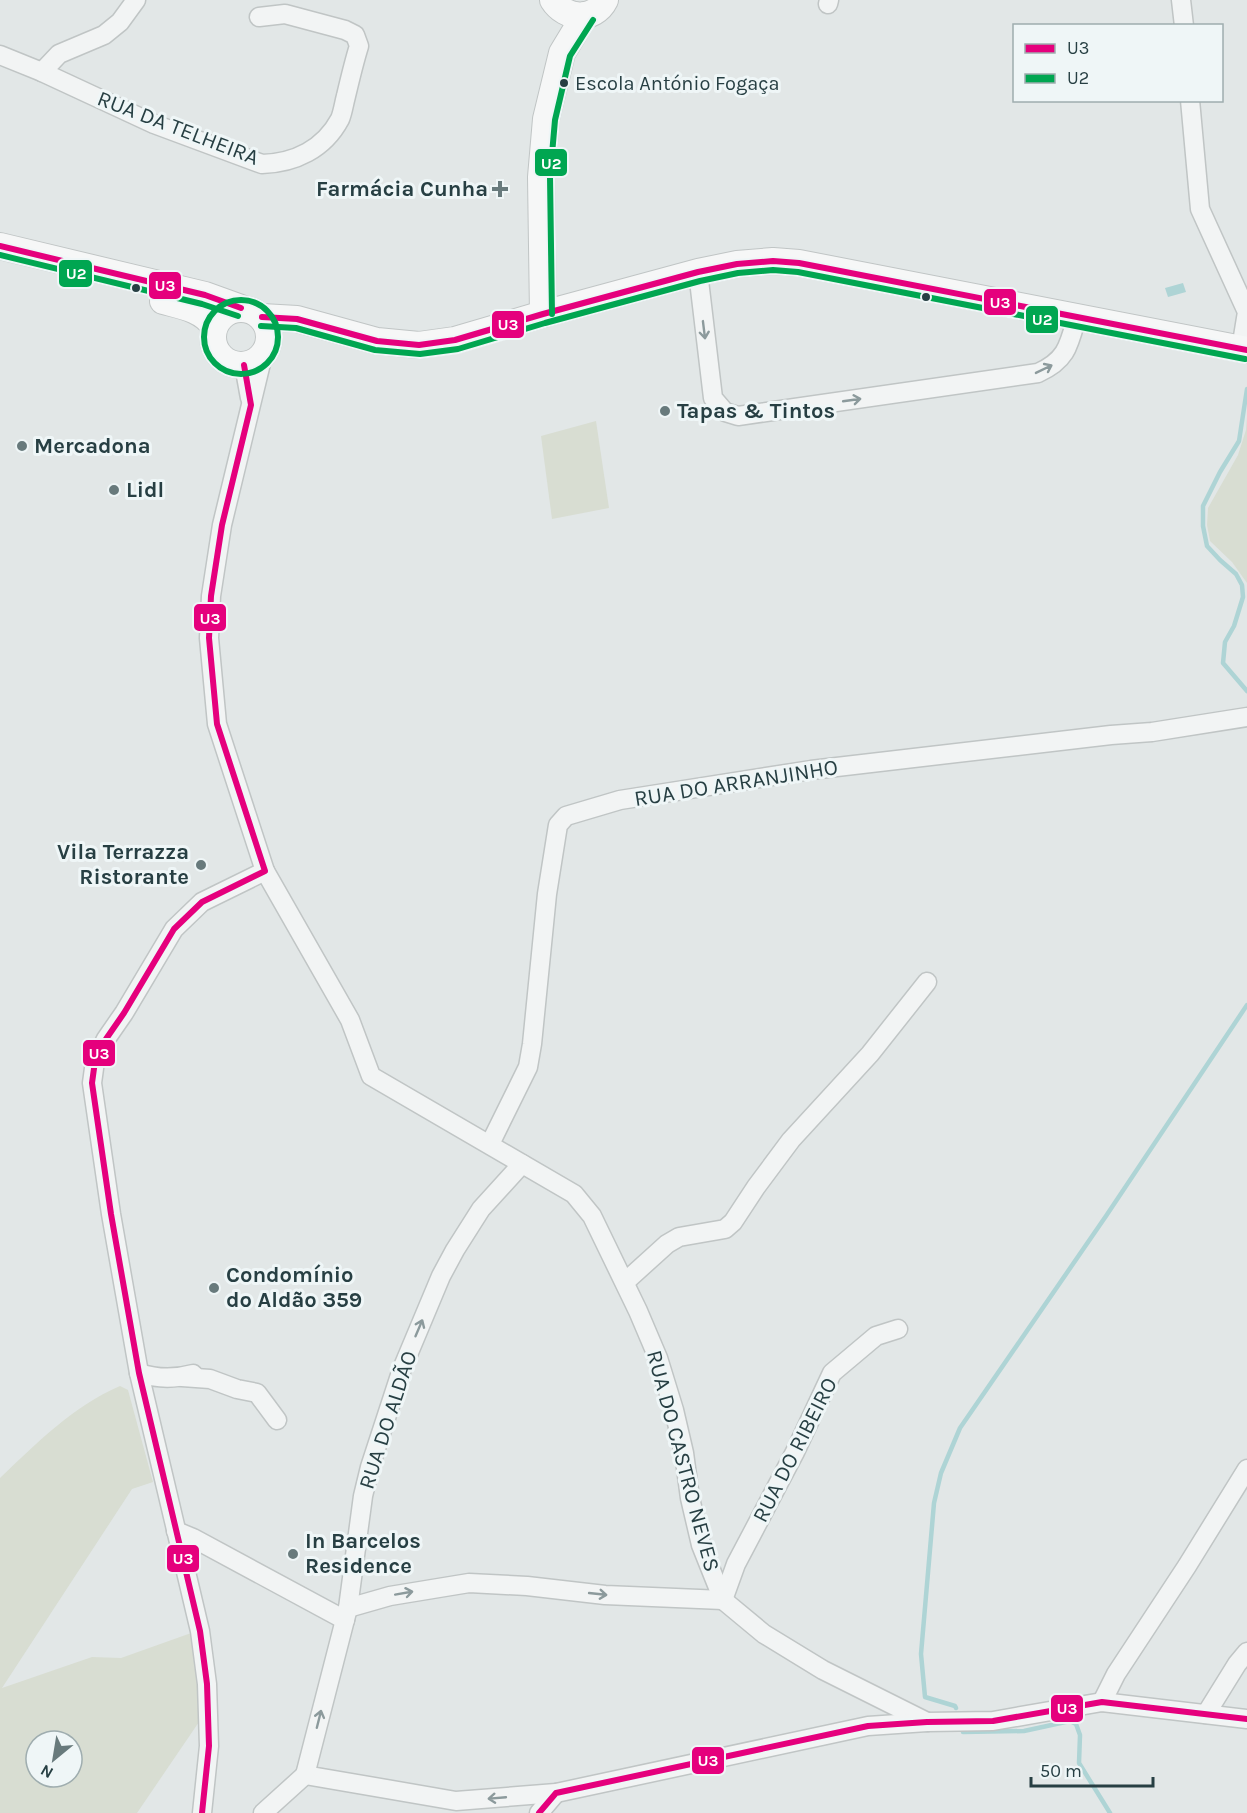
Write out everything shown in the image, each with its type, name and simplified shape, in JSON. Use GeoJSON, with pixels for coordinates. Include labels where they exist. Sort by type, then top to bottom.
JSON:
{"type":"FeatureCollection","features":[{"type":"Feature","properties":{"kind":"main road"},"geometry":{"type":"LineString","coordinates":[[543,314],[541,177],[546,119],[565,46],[568,5]]}},
{"type":"Feature","properties":{"kind":"main road"},"geometry":{"type":"LineString","coordinates":[[0,246],[205,295],[251,313],[269,332],[270,340],[258,356]]}},
{"type":"Feature","properties":{"kind":"main road"},"geometry":{"type":"LineString","coordinates":[[0,259],[192,308],[209,319],[214,326]]}},
{"type":"Feature","properties":{"kind":"main road"},"geometry":{"type":"LineString","coordinates":[[316,324],[288,332],[258,356],[229,362],[219,354],[213,342],[214,326],[225,313],[251,313],[297,319],[316,324],[377,341],[419,345],[455,340],[698,272],[737,264],[773,261],[799,263],[1244,349]]}},
{"type":"Feature","properties":{"kind":"street"},"geometry":{"type":"LineString","coordinates":[[42,72],[59,54],[104,35],[120,22],[136,0]]}},
{"type":"Feature","properties":{"kind":"street"},"geometry":{"type":"LineString","coordinates":[[1181,0],[1184,24]]}},
{"type":"Feature","properties":{"kind":"street","name":"RUA DA TELHEIRA"},"geometry":{"type":"LineString","coordinates":[[0,55],[154,124],[262,164],[275,164],[294,159],[313,150],[328,137],[340,117],[359,45],[354,35],[345,30],[285,14],[258,17]]}},
{"type":"Feature","properties":{"kind":"street"},"geometry":{"type":"LineString","coordinates":[[1190,102],[1200,209],[1247,312],[1244,349]]}},
{"type":"Feature","properties":{"kind":"street"},"geometry":{"type":"LineString","coordinates":[[698,272],[713,398],[725,412],[738,416],[1038,373],[1050,368],[1062,358],[1077,316]]}},
{"type":"Feature","properties":{"kind":"street","name":"RUA DO CASTRO NEVES"},"geometry":{"type":"LineString","coordinates":[[258,356],[251,405],[222,525],[211,596],[209,638],[218,724],[265,871],[350,1020],[371,1076],[574,1194],[592,1216],[625,1282],[658,1358],[684,1453],[690,1498],[701,1545],[723,1600]]}},
{"type":"Feature","properties":{"kind":"street","name":"RUA DO ARRANJINHO"},"geometry":{"type":"LineString","coordinates":[[490,1144],[528,1067],[546,894],[558,825],[566,816],[620,800],[811,770],[1152,732],[1247,717]]}},
{"type":"Feature","properties":{"kind":"street"},"geometry":{"type":"LineString","coordinates":[[202,1813],[209,1746],[207,1684],[200,1631],[139,1373],[111,1214],[92,1083],[95,1061],[106,1039],[174,929],[202,902],[265,871]]}},
{"type":"Feature","properties":{"kind":"street"},"geometry":{"type":"LineString","coordinates":[[625,1282],[667,1244],[680,1237],[725,1229],[733,1222],[791,1140],[870,1054],[927,982]]}},
{"type":"Feature","properties":{"kind":"street","name":"RUA DO ALDÃO"},"geometry":{"type":"LineString","coordinates":[[305,1775],[346,1614],[369,1467],[402,1369],[441,1276],[455,1250],[481,1209],[522,1164]]}},
{"type":"Feature","properties":{"kind":"street","name":"RUA DO RIBEIRO"},"geometry":{"type":"LineString","coordinates":[[723,1600],[736,1564],[795,1452],[832,1373],[876,1336],[898,1329]]}},
{"type":"Feature","properties":{"kind":"street"},"geometry":{"type":"LineString","coordinates":[[182,1377],[204,1372]]}},
{"type":"Feature","properties":{"kind":"street"},"geometry":{"type":"LineString","coordinates":[[139,1373],[155,1378],[210,1379],[237,1389],[257,1393],[277,1420]]}},
{"type":"Feature","properties":{"kind":"street"},"geometry":{"type":"LineString","coordinates":[[1102,1702],[1116,1674],[1247,1469]]}},
{"type":"Feature","properties":{"kind":"street"},"geometry":{"type":"LineString","coordinates":[[176,1531],[346,1614],[390,1596],[469,1583],[527,1586],[616,1596],[723,1600],[764,1634],[813,1664],[927,1722]]}},
{"type":"Feature","properties":{"kind":"street"},"geometry":{"type":"LineString","coordinates":[[1206,1714],[1247,1652]]}},
{"type":"Feature","properties":{"kind":"street"},"geometry":{"type":"LineString","coordinates":[[263,1813],[305,1775],[456,1801],[556,1793],[868,1726],[993,1720],[1102,1702],[1247,1719]]}},
{"type":"Feature","properties":{"kind":"street"},"geometry":{"type":"LineString","coordinates":[[539,1813],[556,1793]]}},
{"type":"Feature","properties":{"kind":"shaded area"},"geometry":{"type":"Polygon","coordinates":[[[1247,417],[1247,583],[1232,562],[1210,541],[1207,525],[1208,508],[1238,455],[1246,430],[1247,417]]]}},
{"type":"Feature","properties":{"kind":"shaded area"},"geometry":{"type":"Polygon","coordinates":[[[596,421],[609,508],[552,519],[541,436],[596,421]]]}},
{"type":"Feature","properties":{"kind":"shaded area"},"geometry":{"type":"Polygon","coordinates":[[[120,1386],[128,1390],[153,1482],[132,1489],[2,1688],[92,1657],[121,1658],[194,1632],[200,1673],[201,1719],[137,1813],[0,1813],[0,1478],[56,1426],[87,1404],[120,1386]]]}},
{"type":"Feature","properties":{"kind":"water"},"geometry":{"type":"Polygon","coordinates":[[[1183,283],[1186,292],[1168,297],[1165,288],[1183,283]]]}},
{"type":"Feature","properties":{"kind":"waterway"},"geometry":{"type":"LineString","coordinates":[[1247,389],[1239,441],[1203,506],[1203,526],[1207,546],[1236,574],[1242,585],[1243,597],[1234,626],[1225,642],[1223,663],[1247,691]]}},
{"type":"Feature","properties":{"kind":"waterway"},"geometry":{"type":"LineString","coordinates":[[956,1708],[925,1697],[921,1654],[934,1503],[941,1473],[960,1428],[1247,1005]]}},
{"type":"Feature","properties":{"kind":"waterway"},"geometry":{"type":"LineString","coordinates":[[963,1732],[1024,1731],[1070,1721],[1076,1724],[1080,1735],[1079,1763],[1110,1813]]}},
{"type":"Feature","properties":{"kind":"transit line","name":"U2"},"geometry":{"type":"LineString","coordinates":[[552,314],[550,177],[555,120],[570,56],[593,20]]}},
{"type":"Feature","properties":{"kind":"transit line","name":"U3"},"geometry":{"type":"LineString","coordinates":[[0,246],[205,295],[241,308]]}},
{"type":"Feature","properties":{"kind":"transit line","name":"U2"},"geometry":{"type":"LineString","coordinates":[[0,255],[202,304],[238,316]]}},
{"type":"Feature","properties":{"kind":"transit line","name":"U3"},"geometry":{"type":"LineString","coordinates":[[262,317],[297,319],[377,341],[419,345],[455,340],[698,272],[737,264],[773,261],[799,263],[1247,350]]}},
{"type":"Feature","properties":{"kind":"transit line","name":"U2"},"geometry":{"type":"LineString","coordinates":[[261,326],[296,328],[375,350],[420,354],[458,349],[700,281],[738,273],[773,270],[798,272],[1245,359]]}},
{"type":"Feature","properties":{"kind":"transit line","name":"U2"},"geometry":{"type":"LineString","coordinates":[[234,300],[248,300],[262,306],[272,316],[278,330],[278,337],[276,351],[262,368],[248,374],[234,374],[220,368],[210,358],[204,344],[204,330],[210,316],[220,306],[234,300]]}},
{"type":"Feature","properties":{"kind":"transit line","name":"U3"},"geometry":{"type":"LineString","coordinates":[[202,1813],[209,1746],[207,1684],[200,1631],[139,1373],[111,1214],[92,1083],[95,1061],[106,1039],[174,929],[202,902],[265,871],[217,724],[209,638],[211,596],[222,525],[251,405],[244,365]]}},
{"type":"Feature","properties":{"kind":"transit line","name":"U3"},"geometry":{"type":"LineString","coordinates":[[539,1813],[556,1793],[868,1726],[993,1721],[1102,1702],[1247,1719]]}},
{"type":"Feature","properties":{"kind":"place","name":"Escola António Fogaça"},"geometry":{"type":"Point","coordinates":[564,83]}},
{"type":"Feature","properties":{"kind":"place","name":"Farmácia Cunha"},"geometry":{"type":"Point","coordinates":[500,189]}},
{"type":"Feature","properties":{"kind":"place","name":"Tapas & Tintos"},"geometry":{"type":"Point","coordinates":[665,411]}},
{"type":"Feature","properties":{"kind":"place","name":"Mercadona"},"geometry":{"type":"Point","coordinates":[22,446]}},
{"type":"Feature","properties":{"kind":"place","name":"Lidl"},"geometry":{"type":"Point","coordinates":[114,490]}},
{"type":"Feature","properties":{"kind":"place","name":"Vila Terrazza Ristorante"},"geometry":{"type":"Point","coordinates":[201,865]}},
{"type":"Feature","properties":{"kind":"place","name":"Condomínio do Aldão 359"},"geometry":{"type":"Point","coordinates":[214,1288]}},
{"type":"Feature","properties":{"kind":"place","name":"In Barcelos Residence"},"geometry":{"type":"Point","coordinates":[293,1554]}}]}
